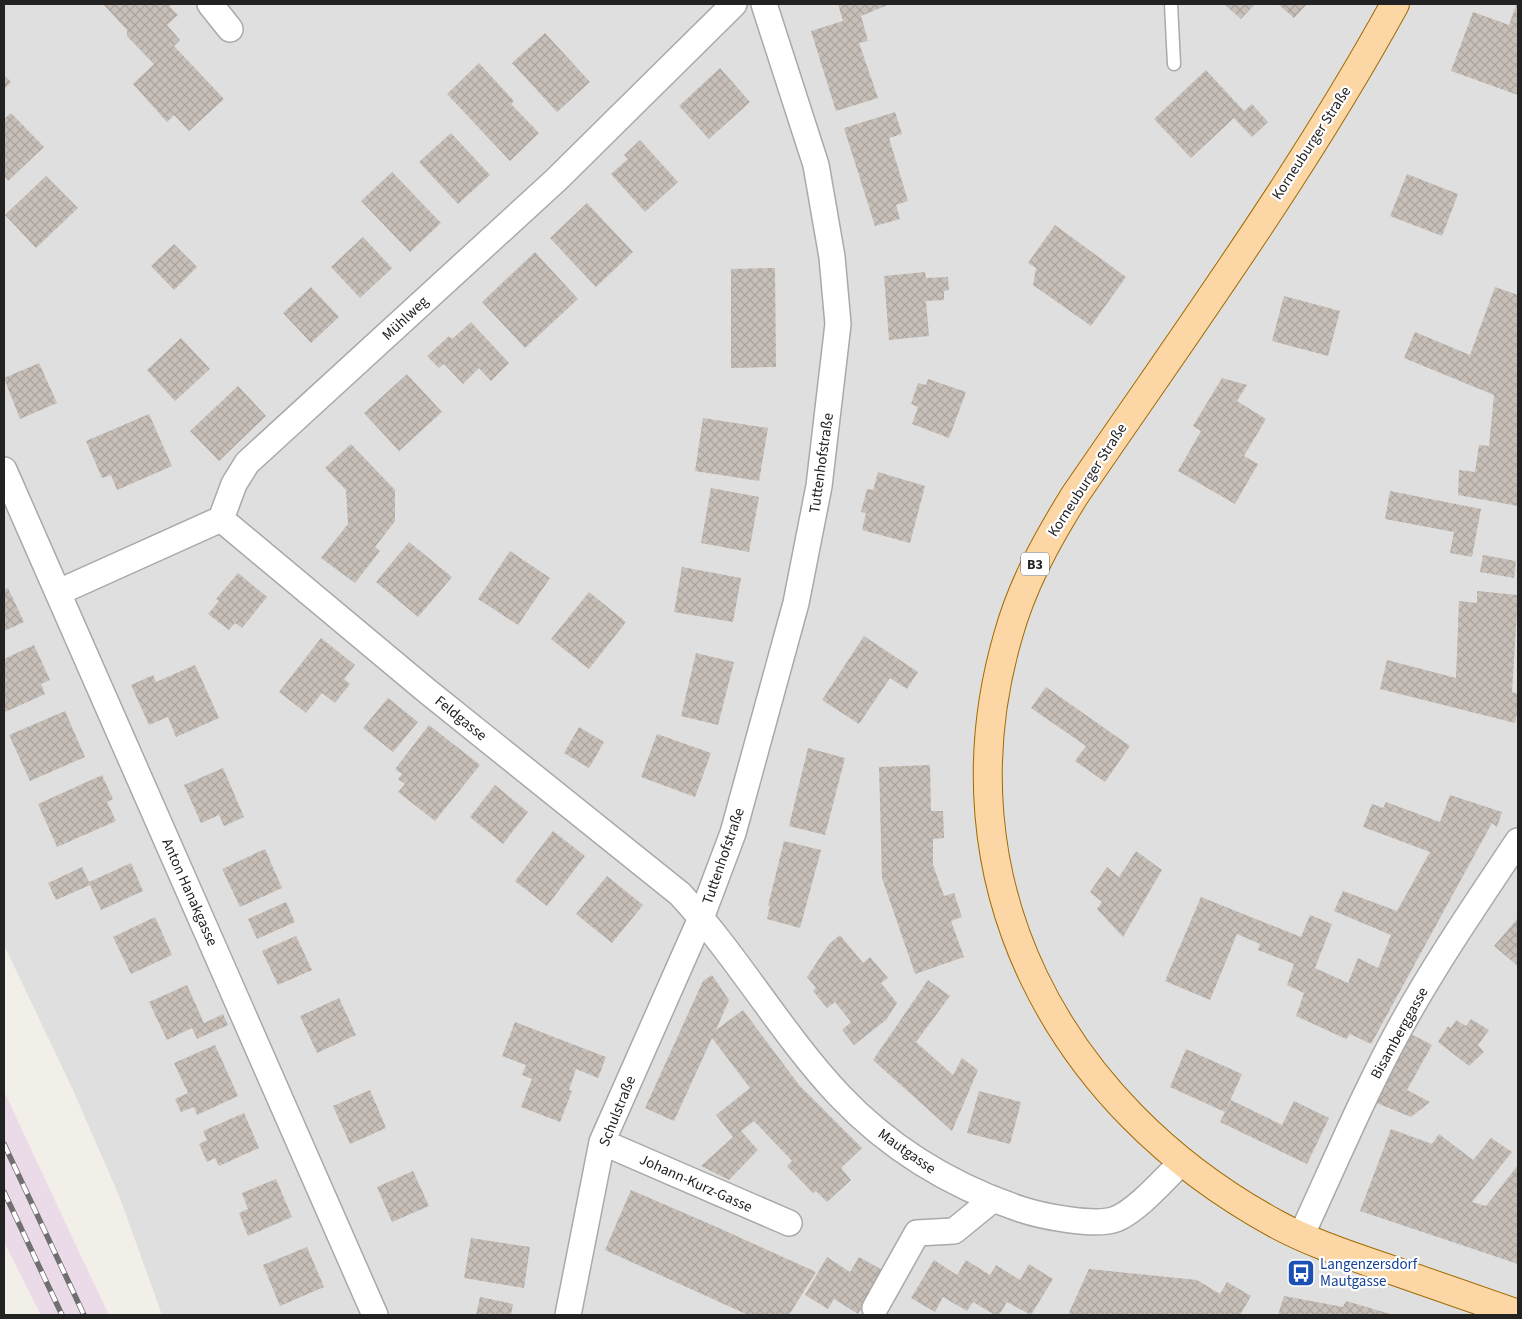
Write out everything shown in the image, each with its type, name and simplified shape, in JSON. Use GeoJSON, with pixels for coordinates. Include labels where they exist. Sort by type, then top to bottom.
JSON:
{"type":"FeatureCollection","features":[{"type":"Feature","properties":{"kind":"main road","name":"Korneuburger Straße"},"geometry":{"type":"LineString","coordinates":[[1395,4],[1336,106],[1296,168],[1075,495],[1043,548],[1016,611],[999,672],[989,736],[990,828],[1001,890],[1019,945],[1047,1004],[1084,1062],[1141,1127],[1182,1162],[1254,1211],[1301,1236],[1352,1256],[1518,1314]]}},
{"type":"Feature","properties":{"kind":"street"},"geometry":{"type":"LineString","coordinates":[[210,4],[230,29]]}},
{"type":"Feature","properties":{"kind":"street","name":"Mühlweg"},"geometry":{"type":"LineString","coordinates":[[221,519],[234,484],[247,463],[556,180],[734,4]]}},
{"type":"Feature","properties":{"kind":"street","name":"Tuttenhofstraße"},"geometry":{"type":"LineString","coordinates":[[701,918],[733,833],[796,603],[819,486],[838,324],[832,257],[816,165],[764,4]]}},
{"type":"Feature","properties":{"kind":"street","name":"Anton Hanakgasse"},"geometry":{"type":"LineString","coordinates":[[4,470],[375,1315]]}},
{"type":"Feature","properties":{"kind":"street"},"geometry":{"type":"LineString","coordinates":[[59,592],[221,519]]}},
{"type":"Feature","properties":{"kind":"street","name":"Feldgasse"},"geometry":{"type":"LineString","coordinates":[[221,519],[435,696],[680,894],[701,918]]}},
{"type":"Feature","properties":{"kind":"street","name":"Bisamberggasse"},"geometry":{"type":"LineString","coordinates":[[1301,1236],[1356,1112],[1402,1023],[1463,923],[1518,841]]}},
{"type":"Feature","properties":{"kind":"street","name":"Schulstraße"},"geometry":{"type":"LineString","coordinates":[[568,1315],[602,1142],[701,918]]}},
{"type":"Feature","properties":{"kind":"street","name":"Mautgasse"},"geometry":{"type":"LineString","coordinates":[[701,918],[813,1065],[846,1102],[895,1145],[930,1169],[992,1200],[1043,1217],[1091,1220],[1116,1219],[1134,1207],[1182,1162]]}},
{"type":"Feature","properties":{"kind":"street","name":"Johann-Kurz-Gasse"},"geometry":{"type":"LineString","coordinates":[[602,1142],[789,1223]]}},
{"type":"Feature","properties":{"kind":"street"},"geometry":{"type":"LineString","coordinates":[[874,1308],[917,1233],[954,1231],[992,1200]]}},
{"type":"Feature","properties":{"kind":"lane"},"geometry":{"type":"LineString","coordinates":[[1171,4],[1174,64]]}},
{"type":"Feature","properties":{"kind":"shaded area"},"geometry":{"type":"Polygon","coordinates":[[[4,4],[1518,4],[1518,1315],[162,1315],[120,1198],[73,1090],[4,945],[4,4]]]}},
{"type":"Feature","properties":{"kind":"shaded area"},"geometry":{"type":"Polygon","coordinates":[[[4,1091],[109,1315],[41,1315],[4,1242],[4,1091]]]}},
{"type":"Feature","properties":{"kind":"building"},"geometry":{"type":"Polygon","coordinates":[[[103,4],[171,4],[170,7],[178,15],[167,25],[180,40],[174,46],[224,99],[189,131],[174,115],[167,122],[133,84],[154,64],[127,36],[127,30],[103,4]]]}},
{"type":"Feature","properties":{"kind":"building"},"geometry":{"type":"Polygon","coordinates":[[[838,4],[890,4],[861,16],[868,41],[859,43],[878,98],[836,111],[811,31],[843,21],[838,4]]]}},
{"type":"Feature","properties":{"kind":"building"},"geometry":{"type":"Polygon","coordinates":[[[1224,4],[1255,4],[1241,19],[1224,4]]]}},
{"type":"Feature","properties":{"kind":"building"},"geometry":{"type":"Polygon","coordinates":[[[1278,4],[1307,4],[1294,18],[1278,4]]]}},
{"type":"Feature","properties":{"kind":"building"},"geometry":{"type":"Polygon","coordinates":[[[1516,5],[1518,6],[1518,95],[1451,71],[1473,12],[1509,25],[1516,5]]]}},
{"type":"Feature","properties":{"kind":"building"},"geometry":{"type":"Polygon","coordinates":[[[545,33],[590,82],[557,112],[512,63],[545,33]]]}},
{"type":"Feature","properties":{"kind":"building"},"geometry":{"type":"Polygon","coordinates":[[[479,63],[514,101],[511,104],[539,133],[510,161],[447,94],[479,63]]]}},
{"type":"Feature","properties":{"kind":"building"},"geometry":{"type":"Polygon","coordinates":[[[720,68],[750,102],[709,139],[679,106],[720,68]]]}},
{"type":"Feature","properties":{"kind":"building"},"geometry":{"type":"Polygon","coordinates":[[[1206,70],[1244,111],[1252,104],[1268,122],[1252,137],[1234,118],[1191,158],[1154,119],[1206,70]]]}},
{"type":"Feature","properties":{"kind":"building"},"geometry":{"type":"Polygon","coordinates":[[[4,75],[11,82],[4,89],[4,75]]]}},
{"type":"Feature","properties":{"kind":"building"},"geometry":{"type":"Polygon","coordinates":[[[895,112],[902,134],[889,138],[908,201],[896,205],[900,219],[875,226],[844,128],[895,112]]]}},
{"type":"Feature","properties":{"kind":"building"},"geometry":{"type":"Polygon","coordinates":[[[11,113],[44,147],[8,181],[4,176],[4,119],[11,113]]]}},
{"type":"Feature","properties":{"kind":"building"},"geometry":{"type":"Polygon","coordinates":[[[451,133],[490,175],[458,204],[419,162],[451,133]]]}},
{"type":"Feature","properties":{"kind":"building"},"geometry":{"type":"Polygon","coordinates":[[[640,140],[678,182],[645,212],[611,174],[628,159],[624,155],[640,140]]]}},
{"type":"Feature","properties":{"kind":"building"},"geometry":{"type":"Polygon","coordinates":[[[392,172],[441,223],[410,252],[361,201],[392,172]]]}},
{"type":"Feature","properties":{"kind":"building"},"geometry":{"type":"Polygon","coordinates":[[[1407,174],[1458,194],[1442,236],[1390,216],[1407,174]]]}},
{"type":"Feature","properties":{"kind":"building"},"geometry":{"type":"Polygon","coordinates":[[[46,176],[78,208],[36,248],[5,215],[46,176]]]}},
{"type":"Feature","properties":{"kind":"building"},"geometry":{"type":"Polygon","coordinates":[[[587,203],[633,252],[596,287],[550,238],[587,203]]]}},
{"type":"Feature","properties":{"kind":"building"},"geometry":{"type":"Polygon","coordinates":[[[1055,225],[1126,277],[1091,326],[1033,285],[1036,268],[1028,263],[1055,225]]]}},
{"type":"Feature","properties":{"kind":"building"},"geometry":{"type":"Polygon","coordinates":[[[363,237],[392,268],[360,298],[331,267],[363,237]]]}},
{"type":"Feature","properties":{"kind":"building"},"geometry":{"type":"Polygon","coordinates":[[[174,244],[197,267],[174,290],[151,266],[174,244]]]}},
{"type":"Feature","properties":{"kind":"building"},"geometry":{"type":"Polygon","coordinates":[[[535,252],[578,299],[525,348],[482,302],[535,252]]]}},
{"type":"Feature","properties":{"kind":"building"},"geometry":{"type":"Polygon","coordinates":[[[775,268],[776,367],[731,368],[731,269],[775,268]]]}},
{"type":"Feature","properties":{"kind":"building"},"geometry":{"type":"Polygon","coordinates":[[[925,272],[926,278],[948,277],[949,290],[944,291],[944,300],[926,301],[929,336],[889,340],[884,276],[925,272]]]}},
{"type":"Feature","properties":{"kind":"building"},"geometry":{"type":"Polygon","coordinates":[[[311,287],[339,317],[311,343],[283,313],[311,287]]]}},
{"type":"Feature","properties":{"kind":"building"},"geometry":{"type":"Polygon","coordinates":[[[1495,287],[1518,295],[1518,506],[1458,495],[1459,470],[1475,472],[1479,445],[1489,446],[1494,395],[1404,358],[1415,332],[1470,355],[1495,287]]]}},
{"type":"Feature","properties":{"kind":"building"},"geometry":{"type":"Polygon","coordinates":[[[1284,296],[1340,311],[1328,356],[1272,341],[1284,296]]]}},
{"type":"Feature","properties":{"kind":"building"},"geometry":{"type":"Polygon","coordinates":[[[471,322],[509,363],[491,381],[479,368],[463,384],[444,364],[439,368],[427,356],[449,336],[452,339],[471,322]]]}},
{"type":"Feature","properties":{"kind":"building"},"geometry":{"type":"Polygon","coordinates":[[[181,338],[210,369],[175,401],[147,370],[181,338]]]}},
{"type":"Feature","properties":{"kind":"building"},"geometry":{"type":"Polygon","coordinates":[[[39,363],[57,403],[20,419],[4,378],[39,363]]]}},
{"type":"Feature","properties":{"kind":"building"},"geometry":{"type":"Polygon","coordinates":[[[407,374],[442,412],[399,451],[364,413],[407,374]]]}},
{"type":"Feature","properties":{"kind":"building"},"geometry":{"type":"Polygon","coordinates":[[[1222,378],[1247,385],[1237,401],[1266,419],[1244,456],[1258,464],[1235,504],[1178,471],[1201,431],[1193,426],[1222,378]]]}},
{"type":"Feature","properties":{"kind":"building"},"geometry":{"type":"Polygon","coordinates":[[[928,379],[966,392],[949,438],[912,424],[918,407],[911,404],[918,383],[926,385],[928,379]]]}},
{"type":"Feature","properties":{"kind":"building"},"geometry":{"type":"Polygon","coordinates":[[[238,386],[266,416],[219,461],[190,431],[238,386]]]}},
{"type":"Feature","properties":{"kind":"building"},"geometry":{"type":"Polygon","coordinates":[[[149,414],[172,466],[117,490],[111,475],[102,478],[86,441],[149,414]]]}},
{"type":"Feature","properties":{"kind":"building"},"geometry":{"type":"Polygon","coordinates":[[[703,418],[768,428],[759,481],[695,471],[703,418]]]}},
{"type":"Feature","properties":{"kind":"building"},"geometry":{"type":"Polygon","coordinates":[[[351,444],[395,490],[395,521],[375,547],[380,551],[355,583],[321,558],[348,524],[346,490],[325,468],[351,444]]]}},
{"type":"Feature","properties":{"kind":"building"},"geometry":{"type":"Polygon","coordinates":[[[878,472],[925,486],[910,543],[862,530],[866,513],[861,512],[867,489],[873,490],[878,472]]]}},
{"type":"Feature","properties":{"kind":"building"},"geometry":{"type":"Polygon","coordinates":[[[711,488],[759,497],[749,552],[701,543],[711,488]]]}},
{"type":"Feature","properties":{"kind":"building"},"geometry":{"type":"Polygon","coordinates":[[[1390,491],[1481,509],[1472,557],[1450,553],[1454,532],[1385,519],[1390,491]]]}},
{"type":"Feature","properties":{"kind":"building"},"geometry":{"type":"Polygon","coordinates":[[[409,542],[452,577],[418,617],[376,582],[409,542]]]}},
{"type":"Feature","properties":{"kind":"building"},"geometry":{"type":"Polygon","coordinates":[[[510,551],[550,578],[518,625],[478,599],[510,551]]]}},
{"type":"Feature","properties":{"kind":"building"},"geometry":{"type":"Polygon","coordinates":[[[1483,555],[1516,561],[1514,578],[1480,572],[1483,555]]]}},
{"type":"Feature","properties":{"kind":"building"},"geometry":{"type":"Polygon","coordinates":[[[682,567],[741,578],[733,622],[674,612],[682,567]]]}},
{"type":"Feature","properties":{"kind":"building"},"geometry":{"type":"Polygon","coordinates":[[[238,573],[267,597],[242,628],[235,623],[229,630],[208,614],[219,601],[216,599],[238,573]]]}},
{"type":"Feature","properties":{"kind":"building"},"geometry":{"type":"Polygon","coordinates":[[[8,588],[24,622],[4,631],[4,590],[8,588]]]}},
{"type":"Feature","properties":{"kind":"building"},"geometry":{"type":"Polygon","coordinates":[[[1477,591],[1518,595],[1512,692],[1518,694],[1518,709],[1515,723],[1380,689],[1387,660],[1456,678],[1459,601],[1477,603],[1477,591]]]}},
{"type":"Feature","properties":{"kind":"building"},"geometry":{"type":"Polygon","coordinates":[[[589,592],[626,622],[589,669],[551,639],[589,592]]]}},
{"type":"Feature","properties":{"kind":"building"},"geometry":{"type":"Polygon","coordinates":[[[864,636],[918,672],[907,689],[890,678],[859,724],[822,700],[864,636]]]}},
{"type":"Feature","properties":{"kind":"building"},"geometry":{"type":"Polygon","coordinates":[[[321,638],[355,665],[344,679],[350,684],[335,703],[322,693],[306,713],[279,692],[321,638]]]}},
{"type":"Feature","properties":{"kind":"building"},"geometry":{"type":"Polygon","coordinates":[[[34,645],[50,680],[41,684],[45,694],[5,712],[4,659],[34,645]]]}},
{"type":"Feature","properties":{"kind":"building"},"geometry":{"type":"Polygon","coordinates":[[[696,653],[734,662],[718,725],[681,716],[696,653]]]}},
{"type":"Feature","properties":{"kind":"building"},"geometry":{"type":"Polygon","coordinates":[[[195,665],[219,718],[176,737],[168,717],[149,725],[131,685],[153,675],[156,682],[195,665]]]}},
{"type":"Feature","properties":{"kind":"building"},"geometry":{"type":"Polygon","coordinates":[[[1046,687],[1130,746],[1105,782],[1075,761],[1086,746],[1031,708],[1046,687]]]}},
{"type":"Feature","properties":{"kind":"building"},"geometry":{"type":"Polygon","coordinates":[[[388,698],[418,722],[393,752],[363,728],[388,698]]]}},
{"type":"Feature","properties":{"kind":"building"},"geometry":{"type":"Polygon","coordinates":[[[65,711],[85,757],[30,781],[9,735],[65,711]]]}},
{"type":"Feature","properties":{"kind":"building"},"geometry":{"type":"Polygon","coordinates":[[[429,725],[480,765],[435,821],[398,792],[405,784],[398,779],[402,774],[395,769],[429,725]]]}},
{"type":"Feature","properties":{"kind":"building"},"geometry":{"type":"Polygon","coordinates":[[[579,727],[604,742],[589,768],[564,753],[579,727]]]}},
{"type":"Feature","properties":{"kind":"building"},"geometry":{"type":"Polygon","coordinates":[[[657,734],[711,753],[695,797],[641,777],[657,734]]]}},
{"type":"Feature","properties":{"kind":"building"},"geometry":{"type":"Polygon","coordinates":[[[808,748],[845,758],[825,835],[789,826],[808,748]]]}},
{"type":"Feature","properties":{"kind":"building"},"geometry":{"type":"Polygon","coordinates":[[[930,765],[931,811],[943,811],[944,838],[933,839],[933,865],[944,896],[954,893],[962,917],[951,921],[964,957],[915,974],[882,878],[879,767],[930,765]]]}},
{"type":"Feature","properties":{"kind":"building"},"geometry":{"type":"Polygon","coordinates":[[[223,768],[244,817],[224,826],[219,815],[201,823],[184,785],[223,768]]]}},
{"type":"Feature","properties":{"kind":"building"},"geometry":{"type":"Polygon","coordinates":[[[102,775],[113,799],[107,802],[116,821],[57,847],[38,804],[102,775]]]}},
{"type":"Feature","properties":{"kind":"building"},"geometry":{"type":"Polygon","coordinates":[[[495,785],[528,812],[503,844],[470,817],[495,785]]]}},
{"type":"Feature","properties":{"kind":"building"},"geometry":{"type":"Polygon","coordinates":[[[1450,795],[1502,812],[1497,827],[1492,823],[1371,1044],[1350,1034],[1346,1039],[1296,1016],[1304,993],[1287,985],[1294,964],[1258,950],[1260,944],[1237,934],[1210,1000],[1165,981],[1201,897],[1301,937],[1310,915],[1332,924],[1315,968],[1348,983],[1358,958],[1378,968],[1391,935],[1334,911],[1343,891],[1397,911],[1430,852],[1363,827],[1372,804],[1383,808],[1386,802],[1440,822],[1450,795]]]}},
{"type":"Feature","properties":{"kind":"building"},"geometry":{"type":"Polygon","coordinates":[[[553,831],[585,856],[547,906],[515,881],[553,831]]]}},
{"type":"Feature","properties":{"kind":"building"},"geometry":{"type":"Polygon","coordinates":[[[784,841],[821,850],[800,928],[767,919],[770,906],[768,906],[784,841]]]}},
{"type":"Feature","properties":{"kind":"building"},"geometry":{"type":"Polygon","coordinates":[[[265,849],[282,888],[240,907],[222,869],[265,849]]]}},
{"type":"Feature","properties":{"kind":"building"},"geometry":{"type":"Polygon","coordinates":[[[1136,851],[1162,870],[1123,937],[1097,909],[1102,902],[1090,892],[1107,867],[1119,877],[1136,851]]]}},
{"type":"Feature","properties":{"kind":"building"},"geometry":{"type":"Polygon","coordinates":[[[131,863],[143,891],[101,910],[90,885],[56,900],[48,883],[82,867],[89,882],[131,863]]]}},
{"type":"Feature","properties":{"kind":"building"},"geometry":{"type":"Polygon","coordinates":[[[607,876],[643,905],[612,943],[576,914],[607,876]]]}},
{"type":"Feature","properties":{"kind":"building"},"geometry":{"type":"Polygon","coordinates":[[[286,902],[295,922],[257,939],[248,919],[286,902]]]}},
{"type":"Feature","properties":{"kind":"building"},"geometry":{"type":"Polygon","coordinates":[[[155,917],[172,955],[131,974],[113,937],[155,917]]]}},
{"type":"Feature","properties":{"kind":"building"},"geometry":{"type":"Polygon","coordinates":[[[1518,918],[1518,966],[1494,946],[1518,918]]]}},
{"type":"Feature","properties":{"kind":"building"},"geometry":{"type":"Polygon","coordinates":[[[840,935],[863,963],[870,957],[888,978],[881,983],[897,1003],[886,1020],[854,1045],[842,1030],[851,1022],[835,1002],[827,1008],[813,991],[816,988],[807,977],[829,944],[840,935]]]}},
{"type":"Feature","properties":{"kind":"building"},"geometry":{"type":"Polygon","coordinates":[[[296,936],[312,970],[278,985],[262,951],[296,936]]]}},
{"type":"Feature","properties":{"kind":"building"},"geometry":{"type":"Polygon","coordinates":[[[712,975],[729,1000],[716,1030],[743,1010],[799,1085],[862,1148],[841,1168],[851,1180],[827,1202],[816,1191],[813,1193],[787,1166],[792,1161],[754,1121],[741,1131],[758,1150],[729,1180],[701,1166],[733,1137],[716,1115],[750,1088],[712,1038],[674,1121],[645,1108],[703,981],[712,975]]]}},
{"type":"Feature","properties":{"kind":"building"},"geometry":{"type":"Polygon","coordinates":[[[928,980],[950,996],[916,1042],[953,1075],[962,1058],[978,1070],[952,1131],[873,1060],[928,980]]]}},
{"type":"Feature","properties":{"kind":"building"},"geometry":{"type":"Polygon","coordinates":[[[187,985],[204,1023],[223,1014],[228,1025],[197,1039],[192,1028],[167,1040],[149,1002],[187,985]]]}},
{"type":"Feature","properties":{"kind":"building"},"geometry":{"type":"Polygon","coordinates":[[[339,998],[356,1035],[317,1053],[300,1016],[339,998]]]}},
{"type":"Feature","properties":{"kind":"building"},"geometry":{"type":"Polygon","coordinates":[[[1471,1019],[1489,1030],[1478,1045],[1484,1052],[1469,1066],[1438,1042],[1448,1026],[1451,1028],[1456,1020],[1466,1026],[1471,1019]]]}},
{"type":"Feature","properties":{"kind":"building"},"geometry":{"type":"Polygon","coordinates":[[[515,1022],[606,1057],[598,1078],[576,1069],[569,1090],[572,1091],[560,1122],[521,1107],[532,1079],[522,1075],[526,1065],[502,1056],[515,1022]]]}},
{"type":"Feature","properties":{"kind":"building"},"geometry":{"type":"Polygon","coordinates":[[[1411,1034],[1432,1045],[1407,1090],[1430,1102],[1411,1117],[1374,1102],[1411,1034]]]}},
{"type":"Feature","properties":{"kind":"building"},"geometry":{"type":"Polygon","coordinates":[[[215,1045],[238,1096],[197,1115],[194,1107],[181,1112],[175,1099],[188,1093],[174,1063],[215,1045]]]}},
{"type":"Feature","properties":{"kind":"building"},"geometry":{"type":"Polygon","coordinates":[[[1186,1049],[1242,1074],[1225,1112],[1170,1087],[1186,1049]]]}},
{"type":"Feature","properties":{"kind":"building"},"geometry":{"type":"Polygon","coordinates":[[[370,1090],[386,1128],[350,1144],[333,1106],[370,1090]]]}},
{"type":"Feature","properties":{"kind":"building"},"geometry":{"type":"Polygon","coordinates":[[[979,1091],[1021,1102],[1010,1144],[967,1133],[979,1091]]]}},
{"type":"Feature","properties":{"kind":"building"},"geometry":{"type":"Polygon","coordinates":[[[1231,1100],[1282,1125],[1294,1101],[1329,1118],[1307,1164],[1220,1122],[1231,1100]]]}},
{"type":"Feature","properties":{"kind":"building"},"geometry":{"type":"Polygon","coordinates":[[[244,1113],[259,1148],[219,1166],[215,1158],[207,1162],[199,1144],[207,1140],[203,1131],[244,1113]]]}},
{"type":"Feature","properties":{"kind":"building"},"geometry":{"type":"Polygon","coordinates":[[[1391,1129],[1432,1144],[1439,1134],[1473,1160],[1491,1138],[1512,1152],[1472,1202],[1486,1206],[1518,1165],[1518,1264],[1360,1211],[1391,1129]]]}},
{"type":"Feature","properties":{"kind":"building"},"geometry":{"type":"Polygon","coordinates":[[[413,1171],[429,1206],[392,1222],[377,1187],[413,1171]]]}},
{"type":"Feature","properties":{"kind":"building"},"geometry":{"type":"Polygon","coordinates":[[[276,1179],[292,1217],[248,1236],[239,1213],[248,1209],[242,1193],[276,1179]]]}},
{"type":"Feature","properties":{"kind":"building"},"geometry":{"type":"Polygon","coordinates":[[[631,1190],[816,1272],[789,1315],[748,1315],[605,1250],[631,1190]]]}},
{"type":"Feature","properties":{"kind":"building"},"geometry":{"type":"Polygon","coordinates":[[[471,1238],[530,1247],[524,1288],[464,1278],[471,1238]]]}},
{"type":"Feature","properties":{"kind":"building"},"geometry":{"type":"Polygon","coordinates":[[[307,1247],[324,1287],[280,1306],[263,1265],[307,1247]]]}},
{"type":"Feature","properties":{"kind":"building"},"geometry":{"type":"Polygon","coordinates":[[[827,1257],[850,1272],[859,1257],[884,1271],[858,1314],[834,1299],[828,1309],[805,1295],[827,1257]]]}},
{"type":"Feature","properties":{"kind":"building"},"geometry":{"type":"Polygon","coordinates":[[[934,1260],[957,1275],[966,1260],[990,1275],[996,1265],[1020,1280],[1029,1264],[1053,1279],[1031,1315],[1007,1302],[999,1315],[995,1315],[973,1302],[967,1311],[943,1297],[935,1312],[911,1298],[934,1260]]]}},
{"type":"Feature","properties":{"kind":"building"},"geometry":{"type":"Polygon","coordinates":[[[1089,1269],[1197,1280],[1220,1294],[1227,1282],[1251,1296],[1240,1315],[1068,1315],[1089,1269]]]}},
{"type":"Feature","properties":{"kind":"building"},"geometry":{"type":"Polygon","coordinates":[[[1284,1296],[1343,1307],[1346,1301],[1394,1315],[1278,1315],[1284,1296]]]}},
{"type":"Feature","properties":{"kind":"building"},"geometry":{"type":"Polygon","coordinates":[[[480,1297],[513,1304],[511,1315],[476,1315],[480,1297]]]}},
{"type":"Feature","properties":{"kind":"railway"},"geometry":{"type":"LineString","coordinates":[[4,1144],[84,1315]]}},
{"type":"Feature","properties":{"kind":"railway"},"geometry":{"type":"LineString","coordinates":[[4,1192],[62,1315]]}},
{"type":"Feature","properties":{"kind":"place","name":"Langenzersdorf Mautgasse"},"geometry":{"type":"Point","coordinates":[1301,1273]}}]}
